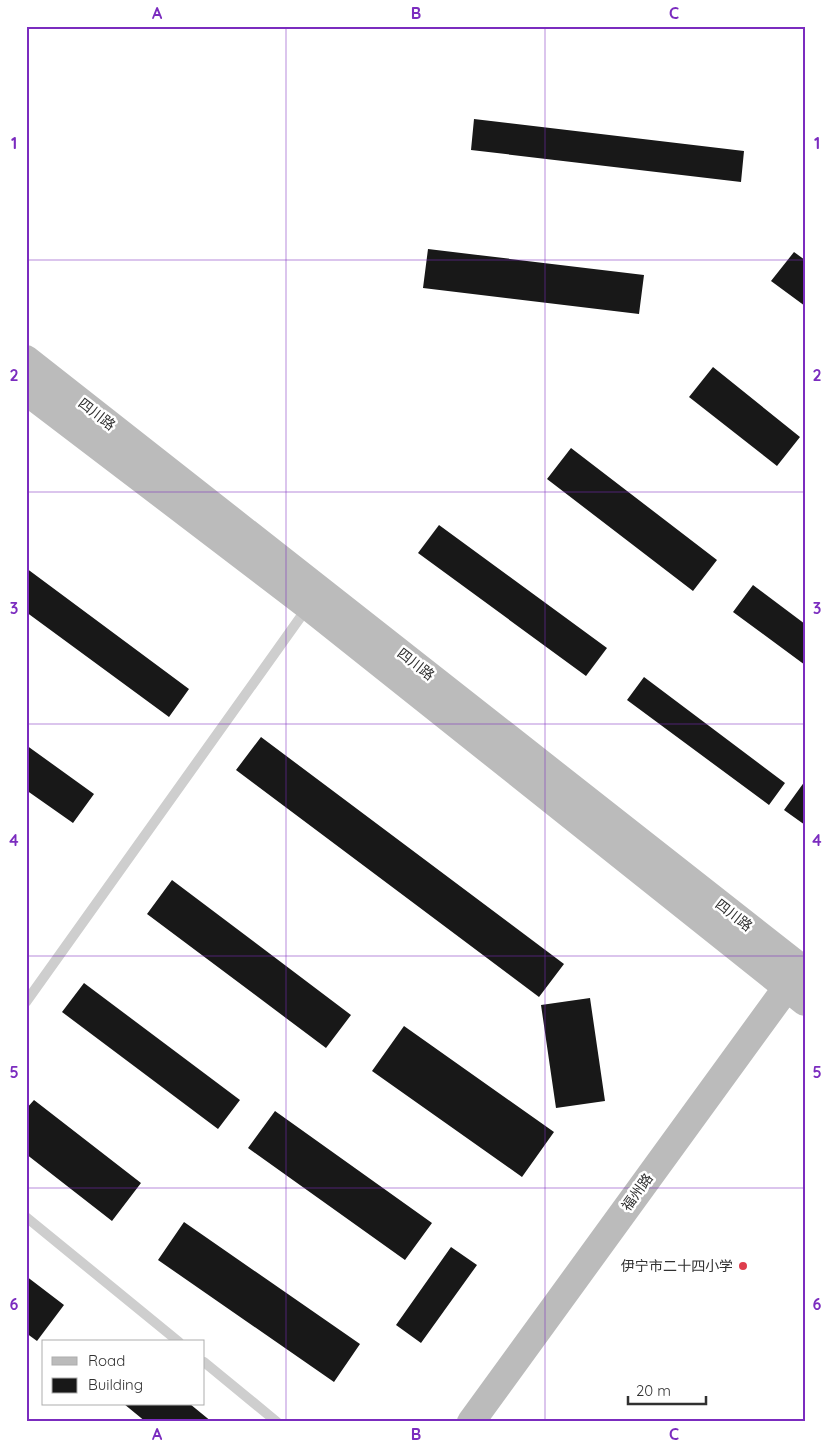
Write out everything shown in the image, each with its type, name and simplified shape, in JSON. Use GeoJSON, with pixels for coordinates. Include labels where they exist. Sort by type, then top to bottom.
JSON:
{"type":"FeatureCollection","features":[{"type":"Feature","properties":{"kind":"street","name":"四川路"},"geometry":{"type":"LineString","coordinates":[[26,359],[314,598],[800,978]]}},
{"type":"Feature","properties":{"kind":"street","name":"四川路"},"geometry":{"type":"LineString","coordinates":[[26,391],[314,598]]}},
{"type":"Feature","properties":{"kind":"street","name":"福州路"},"geometry":{"type":"LineString","coordinates":[[471,1422],[800,978]]}},
{"type":"Feature","properties":{"kind":"lane"},"geometry":{"type":"LineString","coordinates":[[26,1002],[314,598]]}},
{"type":"Feature","properties":{"kind":"lane"},"geometry":{"type":"LineString","coordinates":[[26,1217],[177,1340]]}},
{"type":"Feature","properties":{"kind":"lane"},"geometry":{"type":"LineString","coordinates":[[205,1363],[278,1422]]}},
{"type":"Feature","properties":{"kind":"building"},"geometry":{"type":"Polygon","coordinates":[[[474,119],[744,151],[741,182],[471,150],[474,119]]]}},
{"type":"Feature","properties":{"kind":"building"},"geometry":{"type":"Polygon","coordinates":[[[428,249],[644,275],[639,314],[423,288],[428,249]]]}},
{"type":"Feature","properties":{"kind":"building"},"geometry":{"type":"Polygon","coordinates":[[[794,252],[805,260],[805,306],[771,281],[794,252]]]}},
{"type":"Feature","properties":{"kind":"building"},"geometry":{"type":"Polygon","coordinates":[[[713,367],[800,437],[777,466],[689,397],[713,367]]]}},
{"type":"Feature","properties":{"kind":"building"},"geometry":{"type":"Polygon","coordinates":[[[571,448],[717,560],[693,591],[547,479],[571,448]]]}},
{"type":"Feature","properties":{"kind":"building"},"geometry":{"type":"Polygon","coordinates":[[[439,525],[607,648],[586,676],[418,553],[439,525]]]}},
{"type":"Feature","properties":{"kind":"building"},"geometry":{"type":"Polygon","coordinates":[[[26,568],[189,689],[169,717],[26,612],[26,568]]]}},
{"type":"Feature","properties":{"kind":"building"},"geometry":{"type":"Polygon","coordinates":[[[753,585],[805,624],[805,665],[733,612],[753,585]]]}},
{"type":"Feature","properties":{"kind":"building"},"geometry":{"type":"Polygon","coordinates":[[[644,677],[785,783],[769,805],[627,700],[644,677]]]}},
{"type":"Feature","properties":{"kind":"building"},"geometry":{"type":"Polygon","coordinates":[[[261,737],[564,964],[539,997],[236,770],[261,737]]]}},
{"type":"Feature","properties":{"kind":"building"},"geometry":{"type":"Polygon","coordinates":[[[26,745],[94,794],[73,823],[26,790],[26,745]]]}},
{"type":"Feature","properties":{"kind":"building"},"geometry":{"type":"Polygon","coordinates":[[[805,781],[805,825],[784,810],[805,781]]]}},
{"type":"Feature","properties":{"kind":"building"},"geometry":{"type":"Polygon","coordinates":[[[172,880],[351,1015],[326,1048],[147,914],[172,880]]]}},
{"type":"Feature","properties":{"kind":"building"},"geometry":{"type":"Polygon","coordinates":[[[84,983],[240,1100],[218,1129],[62,1012],[84,983]]]}},
{"type":"Feature","properties":{"kind":"building"},"geometry":{"type":"Polygon","coordinates":[[[590,998],[605,1101],[556,1108],[541,1005],[590,998]]]}},
{"type":"Feature","properties":{"kind":"building"},"geometry":{"type":"Polygon","coordinates":[[[404,1026],[554,1132],[522,1177],[372,1071],[404,1026]]]}},
{"type":"Feature","properties":{"kind":"building"},"geometry":{"type":"Polygon","coordinates":[[[34,1100],[141,1183],[112,1221],[26,1154],[26,1109],[34,1100]]]}},
{"type":"Feature","properties":{"kind":"building"},"geometry":{"type":"Polygon","coordinates":[[[275,1111],[432,1223],[405,1260],[248,1148],[275,1111]]]}},
{"type":"Feature","properties":{"kind":"building"},"geometry":{"type":"Polygon","coordinates":[[[184,1222],[360,1344],[334,1382],[158,1260],[184,1222]]]}},
{"type":"Feature","properties":{"kind":"building"},"geometry":{"type":"Polygon","coordinates":[[[451,1247],[477,1265],[421,1343],[396,1325],[451,1247]]]}},
{"type":"Feature","properties":{"kind":"building"},"geometry":{"type":"Polygon","coordinates":[[[26,1276],[64,1305],[37,1341],[26,1333],[26,1276]]]}},
{"type":"Feature","properties":{"kind":"building"},"geometry":{"type":"Polygon","coordinates":[[[126,1406],[192,1406],[212,1422],[146,1422],[126,1406]]]}},
{"type":"Feature","properties":{"kind":"place","name":"伊宁市二十四小学"},"geometry":{"type":"Point","coordinates":[743,1266]}}]}
